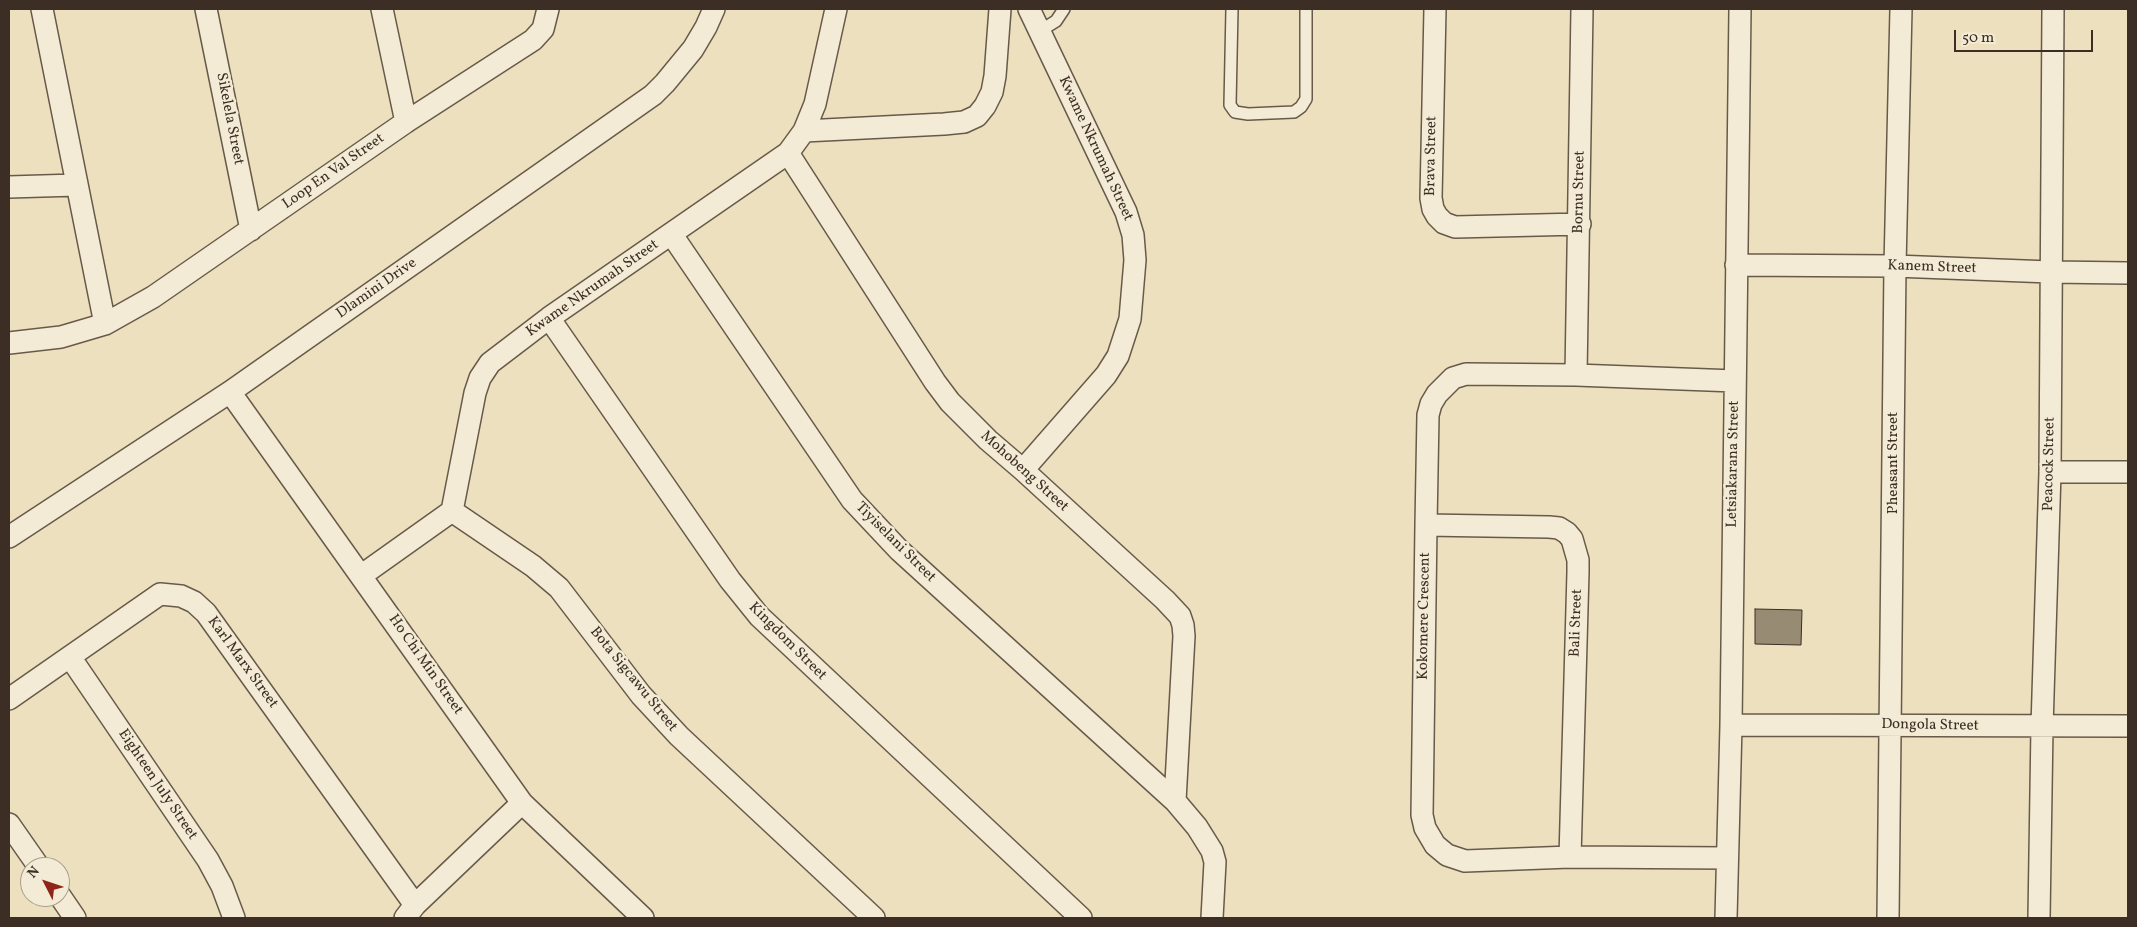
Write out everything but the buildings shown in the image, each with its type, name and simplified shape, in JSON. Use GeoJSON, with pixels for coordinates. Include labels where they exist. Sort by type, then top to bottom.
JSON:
{"type":"FeatureCollection","features":[{"type":"Feature","properties":{"kind":"street"},"geometry":{"type":"LineString","coordinates":[[42,9],[105,324]]}},
{"type":"Feature","properties":{"kind":"street","name":"Sikelela Street"},"geometry":{"type":"LineString","coordinates":[[206,9],[251,230]]}},
{"type":"Feature","properties":{"kind":"street"},"geometry":{"type":"LineString","coordinates":[[382,9],[406,122]]}},
{"type":"Feature","properties":{"kind":"street","name":"Loop En Val Street"},"geometry":{"type":"LineString","coordinates":[[9,343],[61,337],[105,324],[152,297],[406,122],[533,40],[543,29],[548,9]]}},
{"type":"Feature","properties":{"kind":"street","name":"Dlamini Drive"},"geometry":{"type":"LineString","coordinates":[[10,534],[230,392],[653,95],[693,49],[714,9]]}},
{"type":"Feature","properties":{"kind":"street","name":"Kwame Nkrumah Street"},"geometry":{"type":"LineString","coordinates":[[452,511],[475,393],[480,378],[495,358],[549,318],[672,235],[788,153],[804,131],[814,104],[836,9]]}},
{"type":"Feature","properties":{"kind":"street"},"geometry":{"type":"LineString","coordinates":[[804,131],[944,124],[964,122],[977,116],[986,106],[992,92],[1000,9]]}},
{"type":"Feature","properties":{"kind":"street","name":"Kwame Nkrumah Street"},"geometry":{"type":"LineString","coordinates":[[1023,470],[1106,375],[1118,356],[1126,334],[1132,306],[1135,260],[1133,235],[1126,212],[1029,9]]}},
{"type":"Feature","properties":{"kind":"street","name":"Brava Street"},"geometry":{"type":"LineString","coordinates":[[1435,9],[1431,198],[1432,209],[1436,216],[1444,223],[1455,227],[1580,224]]}},
{"type":"Feature","properties":{"kind":"street","name":"Bornu Street"},"geometry":{"type":"LineString","coordinates":[[1576,375],[1580,224],[1582,9]]}},
{"type":"Feature","properties":{"kind":"street","name":"Letsiakarana Street"},"geometry":{"type":"LineString","coordinates":[[1726,918],[1732,725],[1734,380],[1740,9]]}},
{"type":"Feature","properties":{"kind":"street","name":"Pheasant Street"},"geometry":{"type":"LineString","coordinates":[[1888,918],[1892,725],[1895,266],[1901,9]]}},
{"type":"Feature","properties":{"kind":"street","name":"Peacock Street"},"geometry":{"type":"LineString","coordinates":[[2039,918],[2042,727],[2050,472],[2053,9]]}},
{"type":"Feature","properties":{"kind":"street","name":"Mohobeng Street"},"geometry":{"type":"LineString","coordinates":[[788,153],[935,382],[969,422],[1165,600],[1182,620],[1184,636],[1175,801]]}},
{"type":"Feature","properties":{"kind":"street"},"geometry":{"type":"LineString","coordinates":[[9,187],[76,185]]}},
{"type":"Feature","properties":{"kind":"street","name":"Tiyiselani Street"},"geometry":{"type":"LineString","coordinates":[[672,235],[857,506],[923,573],[1175,801],[1197,828],[1212,851],[1216,877],[1212,918]]}},
{"type":"Feature","properties":{"kind":"street","name":"Kanem Street"},"geometry":{"type":"LineString","coordinates":[[1736,265],[1895,266],[2128,273]]}},
{"type":"Feature","properties":{"kind":"street","name":"Kingdom Street"},"geometry":{"type":"LineString","coordinates":[[549,318],[730,580],[759,616],[1080,918]]}},
{"type":"Feature","properties":{"kind":"street","name":"Kokomere Crescent"},"geometry":{"type":"LineString","coordinates":[[1728,858],[1570,857],[1456,859],[1447,856],[1435,845],[1425,828],[1422,815],[1428,415],[1431,404],[1444,385],[1453,378],[1466,374],[1734,380]]}},
{"type":"Feature","properties":{"kind":"street","name":"Ho Chi Min Street"},"geometry":{"type":"LineString","coordinates":[[230,392],[362,575],[522,803],[643,918]]}},
{"type":"Feature","properties":{"kind":"street"},"geometry":{"type":"LineString","coordinates":[[2050,472],[2128,472]]}},
{"type":"Feature","properties":{"kind":"street"},"geometry":{"type":"LineString","coordinates":[[362,575],[452,511]]}},
{"type":"Feature","properties":{"kind":"street","name":"Bota Sigcawu Street"},"geometry":{"type":"LineString","coordinates":[[452,511],[533,566],[559,588],[641,695],[679,736],[874,918]]}},
{"type":"Feature","properties":{"kind":"street","name":"Bali Street"},"geometry":{"type":"LineString","coordinates":[[1426,526],[1549,527],[1559,528],[1572,539],[1578,560],[1578,572],[1570,857]]}},
{"type":"Feature","properties":{"kind":"street","name":"Karl Marx Street"},"geometry":{"type":"LineString","coordinates":[[9,699],[160,594],[175,595],[194,602],[206,613],[410,912]]}},
{"type":"Feature","properties":{"kind":"street","name":"Eighteen July Street"},"geometry":{"type":"LineString","coordinates":[[70,657],[208,860],[222,886],[234,918]]}},
{"type":"Feature","properties":{"kind":"street","name":"Dongola Street"},"geometry":{"type":"LineString","coordinates":[[1732,725],[2128,726]]}},
{"type":"Feature","properties":{"kind":"street"},"geometry":{"type":"LineString","coordinates":[[410,912],[522,803]]}},
{"type":"Feature","properties":{"kind":"street"},"geometry":{"type":"LineString","coordinates":[[9,824],[32,857]]}},
{"type":"Feature","properties":{"kind":"street"},"geometry":{"type":"LineString","coordinates":[[68,907],[75,918]]}},
{"type":"Feature","properties":{"kind":"lane"},"geometry":{"type":"LineString","coordinates":[[1040,31],[1056,21],[1064,9]]}},
{"type":"Feature","properties":{"kind":"lane"},"geometry":{"type":"LineString","coordinates":[[1232,9],[1230,105],[1235,112],[1248,114],[1294,112],[1301,107],[1306,99],[1306,9]]}}]}
